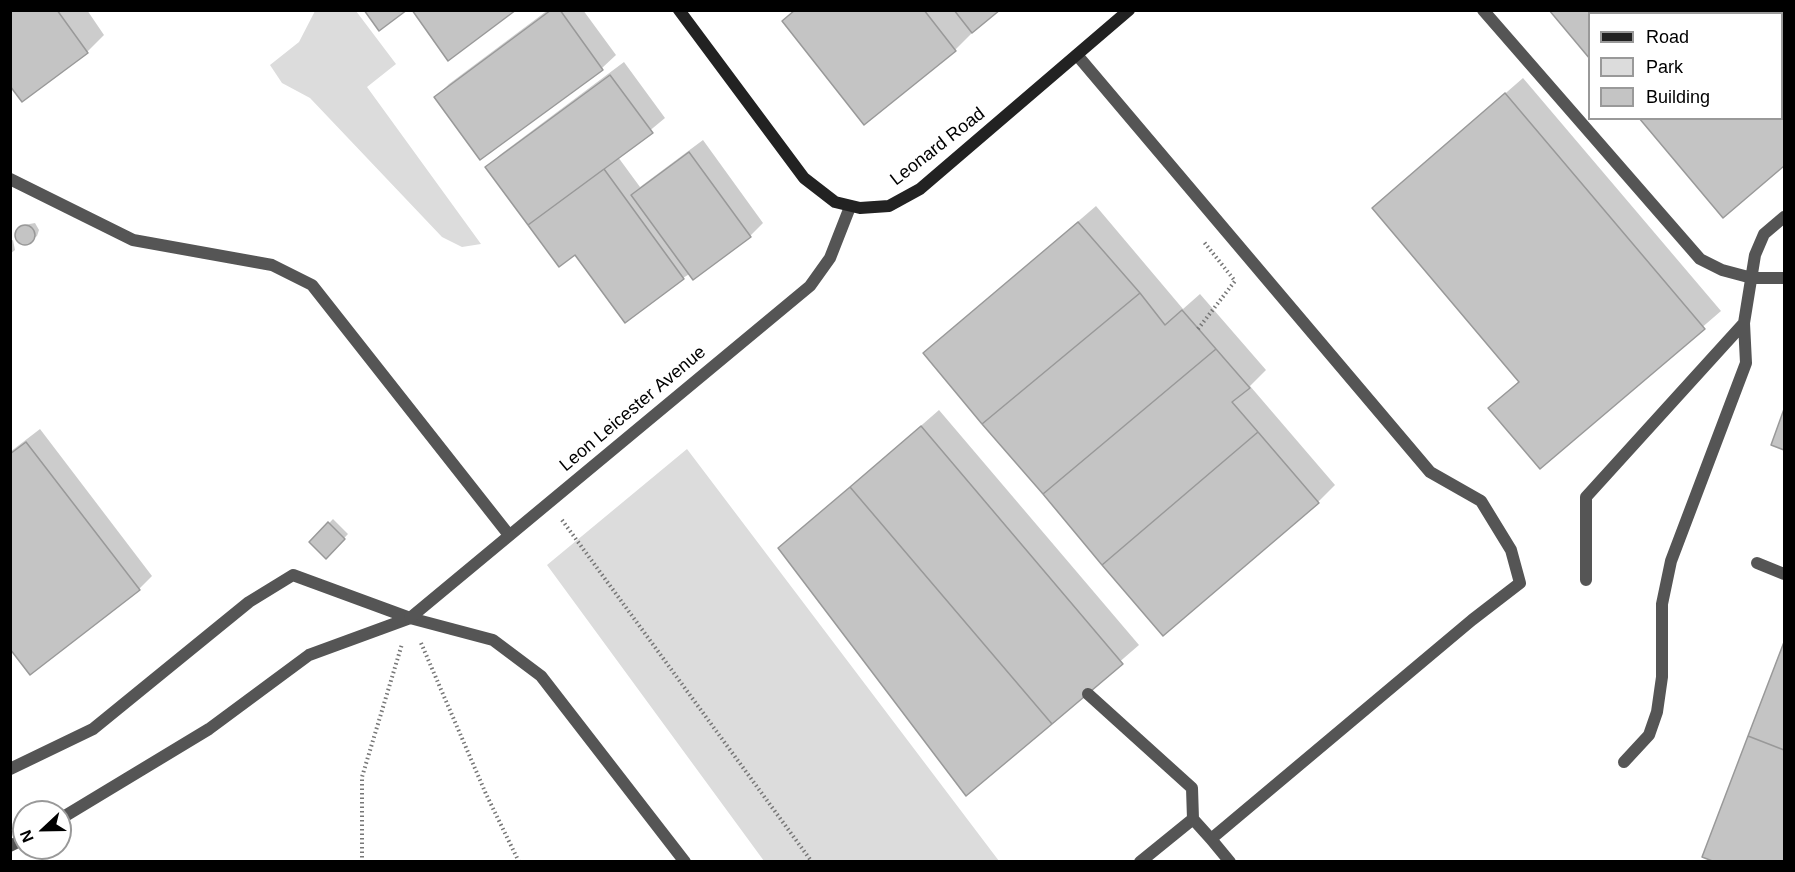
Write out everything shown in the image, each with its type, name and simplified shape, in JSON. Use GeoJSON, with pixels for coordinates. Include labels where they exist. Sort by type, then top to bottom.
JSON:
{"type":"FeatureCollection","features":[{"type":"Feature","properties":{"kind":"street","name":"Leonard Road"},"geometry":{"type":"LineString","coordinates":[[679,10],[804,178],[825,196],[850,207],[889,206],[920,189],[1130,10]]}},
{"type":"Feature","properties":{"kind":"street"},"geometry":{"type":"LineString","coordinates":[[1483,10],[1700,259],[1722,270],[1752,278],[1785,278]]}},
{"type":"Feature","properties":{"kind":"street"},"geometry":{"type":"LineString","coordinates":[[1077,55],[1430,472],[1481,501],[1511,550],[1520,583],[1472,620],[1211,839]]}},
{"type":"Feature","properties":{"kind":"street"},"geometry":{"type":"LineString","coordinates":[[10,179],[133,240],[273,265],[312,285],[509,536]]}},
{"type":"Feature","properties":{"kind":"street","name":"Leon Leicester Avenue"},"geometry":{"type":"LineString","coordinates":[[72,812],[209,729],[309,655],[410,618],[810,286],[830,258],[850,207]]}},
{"type":"Feature","properties":{"kind":"street"},"geometry":{"type":"LineString","coordinates":[[1624,762],[1649,735],[1657,712],[1662,677],[1662,604],[1671,561],[1746,363],[1744,323],[1755,255],[1764,234],[1785,217]]}},
{"type":"Feature","properties":{"kind":"street"},"geometry":{"type":"LineString","coordinates":[[1586,580],[1586,497],[1744,323]]}},
{"type":"Feature","properties":{"kind":"street"},"geometry":{"type":"LineString","coordinates":[[1757,563],[1785,574]]}},
{"type":"Feature","properties":{"kind":"street"},"geometry":{"type":"LineString","coordinates":[[10,769],[93,729],[249,602],[293,575],[410,618],[493,640],[541,676],[685,861]]}},
{"type":"Feature","properties":{"kind":"street"},"geometry":{"type":"LineString","coordinates":[[1088,694],[1192,788],[1193,819],[1230,861]]}},
{"type":"Feature","properties":{"kind":"street"},"geometry":{"type":"LineString","coordinates":[[1140,861],[1193,819]]}},
{"type":"Feature","properties":{"kind":"path"},"geometry":{"type":"LineString","coordinates":[[1198,329],[1235,281],[1199,236]]}},
{"type":"Feature","properties":{"kind":"path"},"geometry":{"type":"LineString","coordinates":[[548,503],[623,600],[812,861]]}},
{"type":"Feature","properties":{"kind":"path"},"geometry":{"type":"LineString","coordinates":[[362,861],[362,777],[410,618]]}},
{"type":"Feature","properties":{"kind":"path"},"geometry":{"type":"LineString","coordinates":[[410,618],[486,794],[519,861]]}},
{"type":"Feature","properties":{"kind":"green space"},"geometry":{"type":"Polygon","coordinates":[[[315,11],[356,11],[396,64],[367,87],[481,244],[462,247],[442,237],[310,98],[282,83],[270,65],[299,42],[315,11]]]}},
{"type":"Feature","properties":{"kind":"green space"},"geometry":{"type":"Polygon","coordinates":[[[687,449],[999,861],[764,861],[547,565],[687,449]]]}},
{"type":"Feature","properties":{"kind":"building"},"geometry":{"type":"Polygon","coordinates":[[[10,10],[57,10],[88,53],[22,102],[10,86],[10,10]]]}},
{"type":"Feature","properties":{"kind":"building"},"geometry":{"type":"Polygon","coordinates":[[[364,10],[407,10],[379,31],[364,10]]]}},
{"type":"Feature","properties":{"kind":"building"},"geometry":{"type":"Polygon","coordinates":[[[412,10],[516,10],[448,61],[412,10]]]}},
{"type":"Feature","properties":{"kind":"building"},"geometry":{"type":"Polygon","coordinates":[[[551,10],[560,10],[603,70],[480,160],[434,97],[551,10]]]}},
{"type":"Feature","properties":{"kind":"building"},"geometry":{"type":"Polygon","coordinates":[[[795,10],[924,10],[956,51],[864,125],[782,21],[795,10]]]}},
{"type":"Feature","properties":{"kind":"building"},"geometry":{"type":"Polygon","coordinates":[[[954,10],[1000,10],[972,33],[954,10]]]}},
{"type":"Feature","properties":{"kind":"building"},"geometry":{"type":"Polygon","coordinates":[[[1549,10],[1784,10],[1784,166],[1723,218],[1641,120],[1783,120],[1783,12],[1588,12],[1588,57],[1549,10]]]}},
{"type":"Feature","properties":{"kind":"building"},"geometry":{"type":"Polygon","coordinates":[[[610,75],[653,133],[528,225],[485,167],[610,75]]]}},
{"type":"Feature","properties":{"kind":"building"},"geometry":{"type":"Polygon","coordinates":[[[1505,93],[1705,329],[1540,469],[1488,408],[1519,382],[1372,208],[1505,93]]]}},
{"type":"Feature","properties":{"kind":"building"},"geometry":{"type":"Polygon","coordinates":[[[689,152],[751,237],[693,280],[631,195],[689,152]]]}},
{"type":"Feature","properties":{"kind":"building"},"geometry":{"type":"Polygon","coordinates":[[[604,169],[684,279],[625,323],[575,255],[559,267],[528,225],[604,169]]]}},
{"type":"Feature","properties":{"kind":"building"},"geometry":{"type":"Polygon","coordinates":[[[1078,222],[1140,293],[982,424],[923,353],[1078,222]]]}},
{"type":"Feature","properties":{"kind":"building"},"geometry":{"type":"Polygon","coordinates":[[[25,225],[32,228],[35,235],[32,242],[25,245],[18,242],[15,235],[18,228],[25,225]]]}},
{"type":"Feature","properties":{"kind":"building"},"geometry":{"type":"Polygon","coordinates":[[[1140,293],[1165,325],[1182,310],[1216,349],[1043,494],[982,424],[1140,293]]]}},
{"type":"Feature","properties":{"kind":"building"},"geometry":{"type":"Polygon","coordinates":[[[1216,349],[1250,388],[1232,402],[1258,432],[1102,565],[1043,494],[1216,349]]]}},
{"type":"Feature","properties":{"kind":"building"},"geometry":{"type":"Polygon","coordinates":[[[1784,409],[1784,450],[1771,445],[1784,409]]]}},
{"type":"Feature","properties":{"kind":"building"},"geometry":{"type":"Polygon","coordinates":[[[921,426],[1123,664],[1052,724],[850,487],[921,426]]]}},
{"type":"Feature","properties":{"kind":"building"},"geometry":{"type":"Polygon","coordinates":[[[1258,432],[1319,503],[1163,636],[1102,565],[1258,432]]]}},
{"type":"Feature","properties":{"kind":"building"},"geometry":{"type":"Polygon","coordinates":[[[26,442],[140,590],[30,675],[10,649],[10,454],[26,442]]]}},
{"type":"Feature","properties":{"kind":"building"},"geometry":{"type":"Polygon","coordinates":[[[850,487],[1052,724],[966,796],[778,548],[850,487]]]}},
{"type":"Feature","properties":{"kind":"building"},"geometry":{"type":"Polygon","coordinates":[[[328,522],[345,539],[326,559],[309,542],[328,522]]]}},
{"type":"Feature","properties":{"kind":"building"},"geometry":{"type":"Polygon","coordinates":[[[1784,642],[1784,750],[1748,736],[1784,642]]]}},
{"type":"Feature","properties":{"kind":"building"},"geometry":{"type":"Polygon","coordinates":[[[1748,736],[1784,750],[1784,862],[1715,862],[1702,857],[1748,736]]]}}]}
